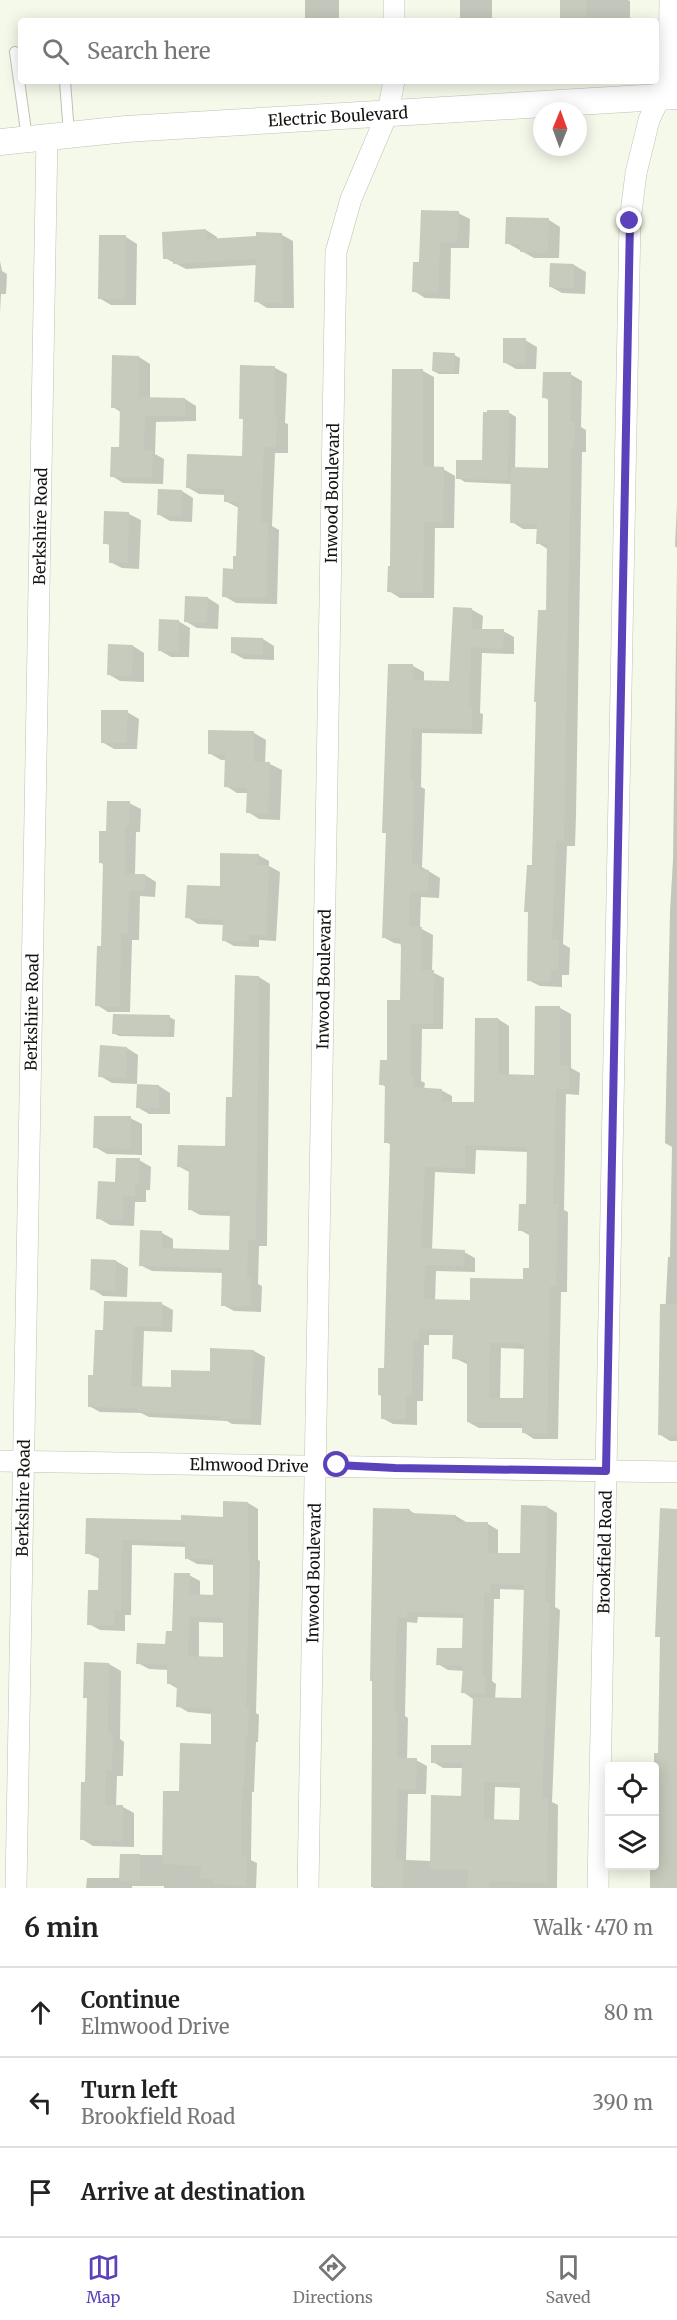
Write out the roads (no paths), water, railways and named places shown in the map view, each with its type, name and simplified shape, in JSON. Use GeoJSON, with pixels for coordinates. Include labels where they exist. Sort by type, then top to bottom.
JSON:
{"type":"FeatureCollection","features":[{"type":"Feature","properties":{"kind":"street"},"geometry":{"type":"LineString","coordinates":[[394,0],[394,18]]}},
{"type":"Feature","properties":{"kind":"street","name":"Brookfield Road"},"geometry":{"type":"LineString","coordinates":[[598,1888],[630,221],[636,173],[649,120],[668,96],[670,0]]}},
{"type":"Feature","properties":{"kind":"street","name":"Inwood Boulevard"},"geometry":{"type":"LineString","coordinates":[[308,1888],[336,252],[351,199],[388,112],[393,84]]}},
{"type":"Feature","properties":{"kind":"street","name":"Electric Boulevard"},"geometry":{"type":"LineString","coordinates":[[0,141],[388,112],[668,96]]}},
{"type":"Feature","properties":{"kind":"street","name":"Berkshire Road"},"geometry":{"type":"LineString","coordinates":[[16,1888],[48,136]]}},
{"type":"Feature","properties":{"kind":"street","name":"Elmwood Drive"},"geometry":{"type":"LineString","coordinates":[[0,1461],[677,1472]]}},
{"type":"Feature","properties":{"kind":"lane"},"geometry":{"type":"LineString","coordinates":[[15,52],[18,60]]}},
{"type":"Feature","properties":{"kind":"lane"},"geometry":{"type":"LineString","coordinates":[[28,84],[48,136]]}},
{"type":"Feature","properties":{"kind":"lane"},"geometry":{"type":"LineString","coordinates":[[48,136],[64,84]]}}]}
